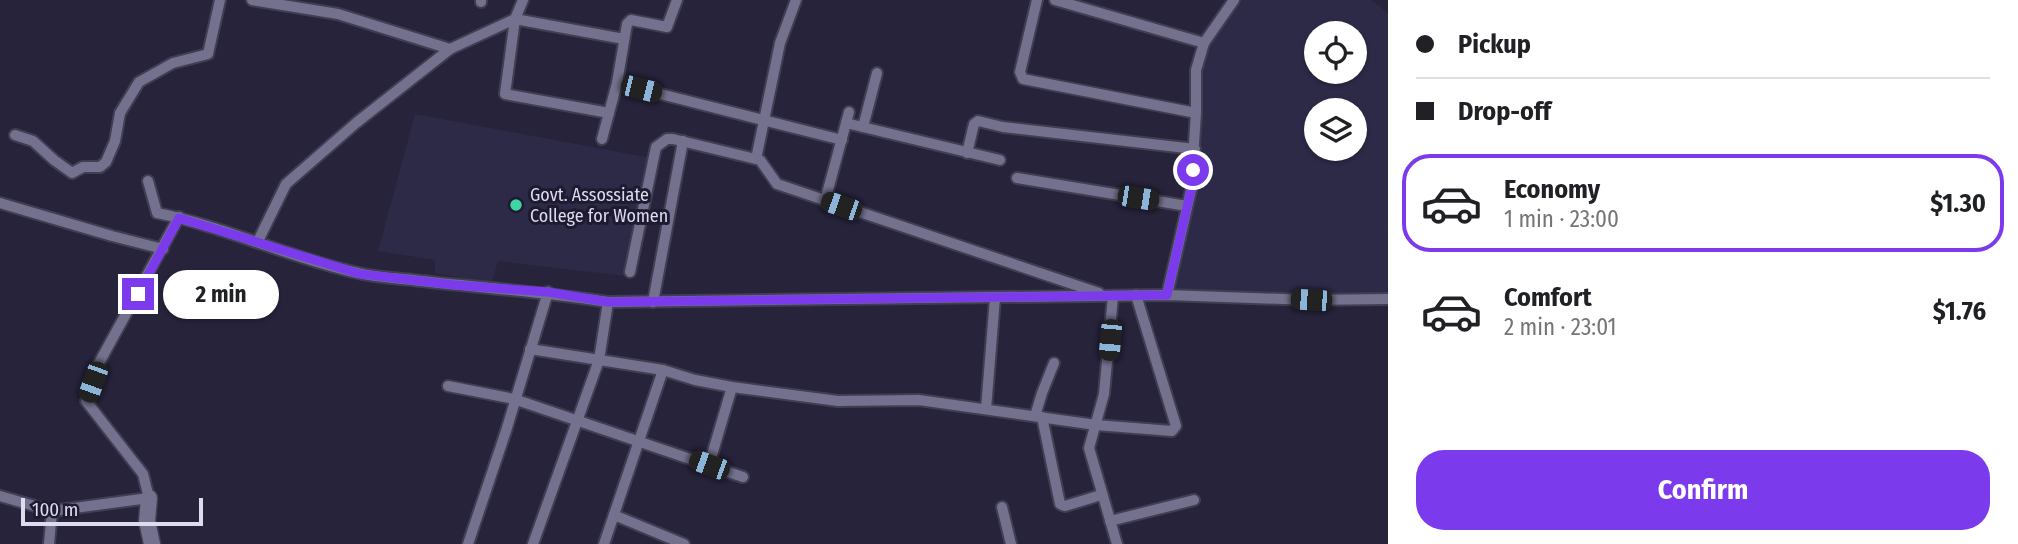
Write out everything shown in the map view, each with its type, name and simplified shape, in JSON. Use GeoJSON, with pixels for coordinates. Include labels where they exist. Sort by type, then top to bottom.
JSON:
{"type":"FeatureCollection","features":[{"type":"Feature","properties":{"kind":"street"},"geometry":{"type":"LineString","coordinates":[[15,135],[33,141],[72,173],[83,167],[100,167],[106,162],[115,141],[120,113],[139,82],[173,63],[208,54],[220,0]]}},
{"type":"Feature","properties":{"kind":"street"},"geometry":{"type":"LineString","coordinates":[[252,0],[338,14],[450,49]]}},
{"type":"Feature","properties":{"kind":"street"},"geometry":{"type":"LineString","coordinates":[[523,0],[515,19],[505,94],[610,113]]}},
{"type":"Feature","properties":{"kind":"street"},"geometry":{"type":"LineString","coordinates":[[602,139],[617,83],[628,21],[667,27],[677,0]]}},
{"type":"Feature","properties":{"kind":"street"},"geometry":{"type":"LineString","coordinates":[[756,159],[780,43],[796,0]]}},
{"type":"Feature","properties":{"kind":"street"},"geometry":{"type":"LineString","coordinates":[[1037,0],[1020,72],[1023,79],[1196,113]]}},
{"type":"Feature","properties":{"kind":"street"},"geometry":{"type":"LineString","coordinates":[[1055,0],[1204,43]]}},
{"type":"Feature","properties":{"kind":"street"},"geometry":{"type":"LineString","coordinates":[[1167,295],[1187,206],[1195,149],[1196,70],[1204,43],[1234,0]]}},
{"type":"Feature","properties":{"kind":"street"},"geometry":{"type":"LineString","coordinates":[[258,241],[286,184],[356,123],[450,49],[515,19],[624,39]]}},
{"type":"Feature","properties":{"kind":"street"},"geometry":{"type":"LineString","coordinates":[[863,127],[877,73]]}},
{"type":"Feature","properties":{"kind":"street"},"geometry":{"type":"LineString","coordinates":[[617,83],[842,140]]}},
{"type":"Feature","properties":{"kind":"street"},"geometry":{"type":"LineString","coordinates":[[825,201],[848,117],[863,127],[1000,160]]}},
{"type":"Feature","properties":{"kind":"street"},"geometry":{"type":"LineString","coordinates":[[967,153],[974,124],[978,121],[1003,127],[1195,149]]}},
{"type":"Feature","properties":{"kind":"street"},"geometry":{"type":"LineString","coordinates":[[630,272],[656,147],[667,139],[762,161],[776,183],[1111,296]]}},
{"type":"Feature","properties":{"kind":"street"},"geometry":{"type":"LineString","coordinates":[[653,302],[683,141]]}},
{"type":"Feature","properties":{"kind":"street"},"geometry":{"type":"LineString","coordinates":[[1017,178],[1187,206]]}},
{"type":"Feature","properties":{"kind":"street"},"geometry":{"type":"LineString","coordinates":[[148,181],[157,213],[258,241],[360,274],[548,292],[608,302],[1136,295],[1311,300],[1388,299]]}},
{"type":"Feature","properties":{"kind":"street"},"geometry":{"type":"LineString","coordinates":[[0,203],[163,249]]}},
{"type":"Feature","properties":{"kind":"street"},"geometry":{"type":"LineString","coordinates":[[152,544],[147,521],[149,498],[144,474],[86,401],[99,363],[179,218]]}},
{"type":"Feature","properties":{"kind":"street"},"geometry":{"type":"LineString","coordinates":[[468,544],[548,292]]}},
{"type":"Feature","properties":{"kind":"street"},"geometry":{"type":"LineString","coordinates":[[530,349],[663,370],[732,387],[838,401],[919,400],[1096,425],[1172,431],[1176,426],[1136,295]]}},
{"type":"Feature","properties":{"kind":"street"},"geometry":{"type":"LineString","coordinates":[[1111,296],[1106,383],[1089,443],[1089,456],[1116,544]]}},
{"type":"Feature","properties":{"kind":"street"},"geometry":{"type":"LineString","coordinates":[[986,409],[995,298]]}},
{"type":"Feature","properties":{"kind":"street"},"geometry":{"type":"LineString","coordinates":[[533,544],[599,360],[608,302]]}},
{"type":"Feature","properties":{"kind":"street"},"geometry":{"type":"LineString","coordinates":[[1054,363],[1042,393],[1039,416],[1060,504],[1065,506],[1101,495]]}},
{"type":"Feature","properties":{"kind":"street"},"geometry":{"type":"LineString","coordinates":[[604,544],[663,370]]}},
{"type":"Feature","properties":{"kind":"street"},"geometry":{"type":"LineString","coordinates":[[448,386],[514,399],[743,477]]}},
{"type":"Feature","properties":{"kind":"street"},"geometry":{"type":"LineString","coordinates":[[709,465],[732,387]]}},
{"type":"Feature","properties":{"kind":"street"},"geometry":{"type":"LineString","coordinates":[[0,496],[52,511],[149,498]]}},
{"type":"Feature","properties":{"kind":"street"},"geometry":{"type":"LineString","coordinates":[[1110,521],[1194,500]]}},
{"type":"Feature","properties":{"kind":"street"},"geometry":{"type":"LineString","coordinates":[[1002,507],[1011,544]]}},
{"type":"Feature","properties":{"kind":"street"},"geometry":{"type":"LineString","coordinates":[[49,544],[52,511]]}},
{"type":"Feature","properties":{"kind":"street"},"geometry":{"type":"LineString","coordinates":[[614,515],[671,542],[684,544]]}},
{"type":"Feature","properties":{"kind":"shaded area"},"geometry":{"type":"Polygon","coordinates":[[[1240,0],[1371,0],[1388,13],[1388,299],[1172,290],[1201,150],[1201,71],[1210,44],[1240,0]]]}},
{"type":"Feature","properties":{"kind":"shaded area","name":"Govt. Assossiate College for Women"},"geometry":{"type":"Polygon","coordinates":[[[415,114],[651,158],[625,276],[498,261],[492,282],[477,281],[435,273],[435,260],[378,251],[415,114]]]}},
{"type":"Feature","properties":{"kind":"place","name":"Govt. Assossiate College for Women"},"geometry":{"type":"Point","coordinates":[516,205]}},
{"type":"Feature","properties":{"kind":"route"},"geometry":{"type":"LineString","coordinates":[[138,294],[179,218],[360,274],[548,292],[608,302],[1167,295],[1191,190],[1193,170]]}}]}
